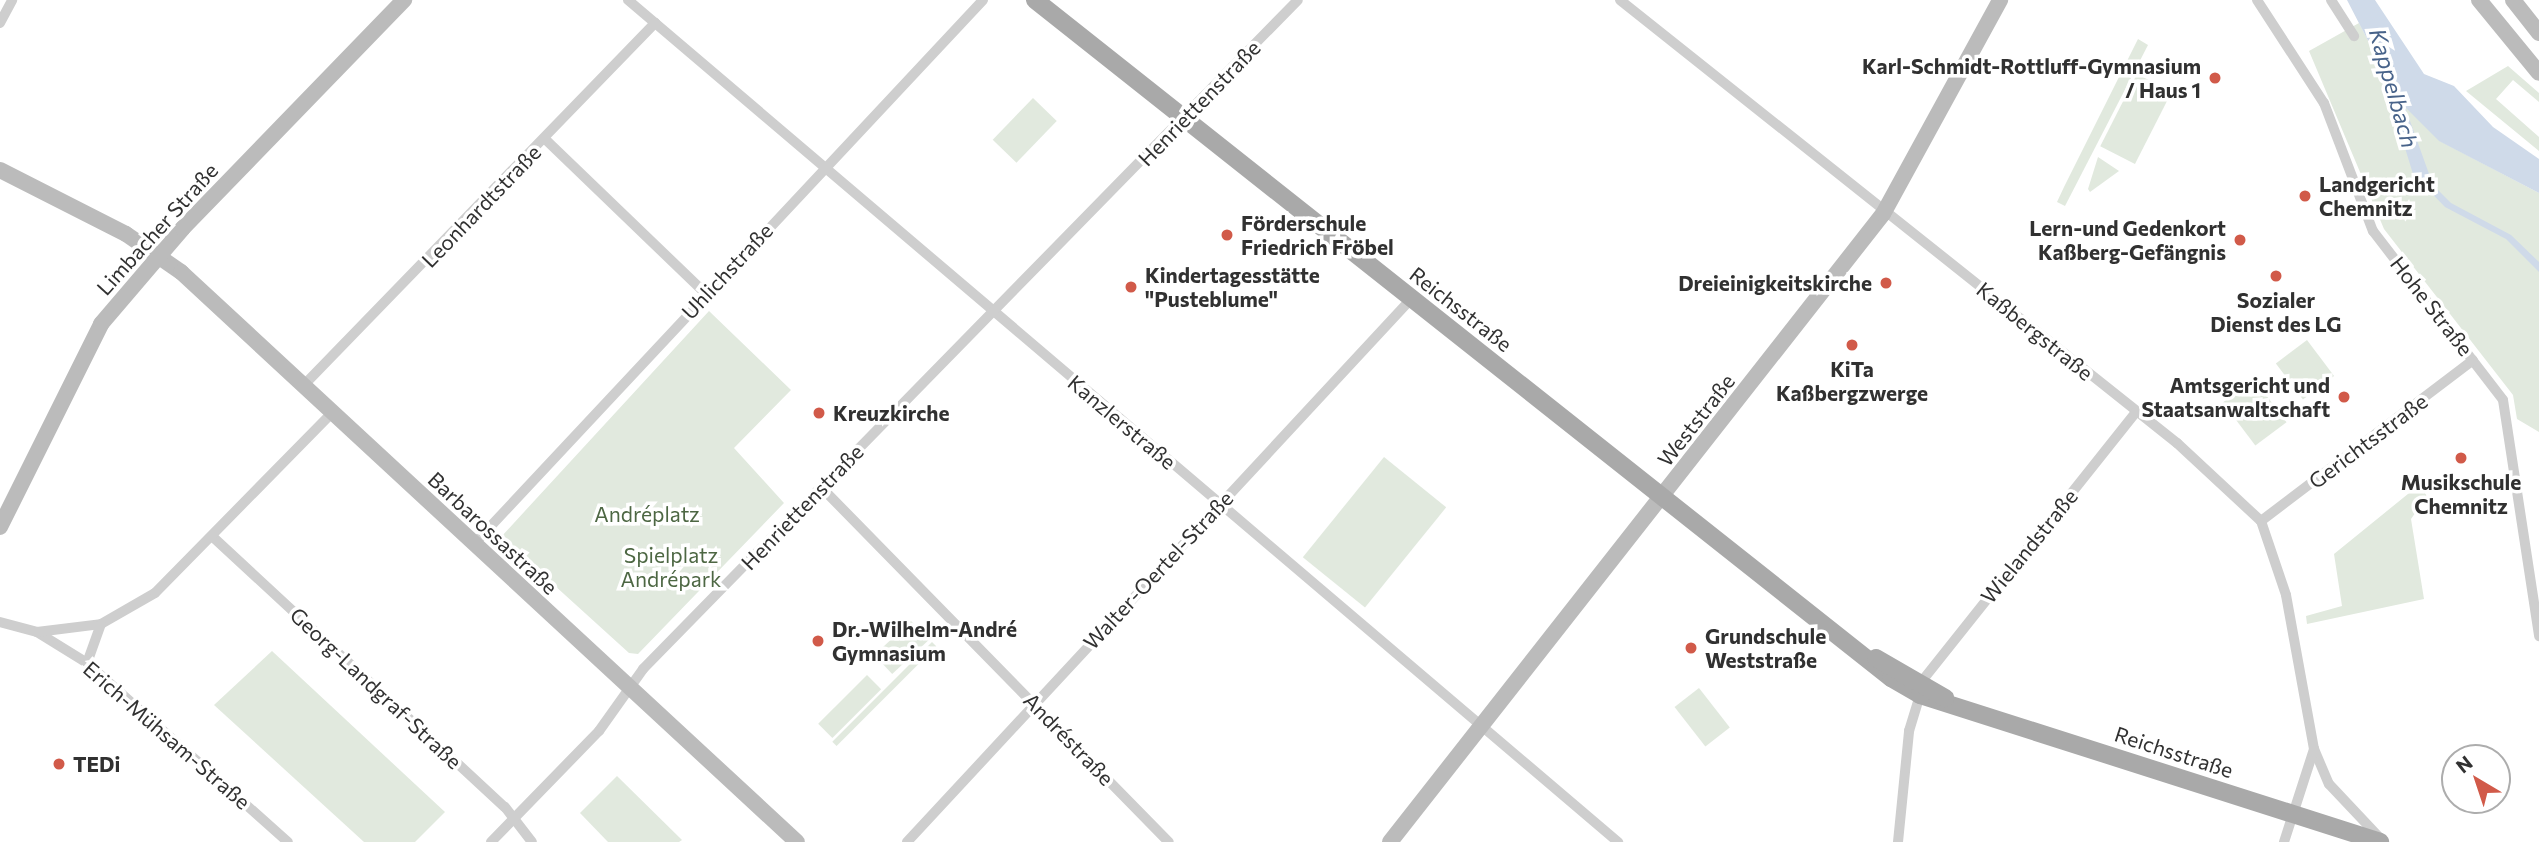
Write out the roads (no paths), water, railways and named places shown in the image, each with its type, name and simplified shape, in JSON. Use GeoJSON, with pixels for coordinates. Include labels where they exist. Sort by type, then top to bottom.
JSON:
{"type":"FeatureCollection","features":[{"type":"Feature","properties":{"kind":"main road","name":"Reichsstraße"},"geometry":{"type":"LineString","coordinates":[[1035,0],[1861,653],[1954,704],[2382,842]]}},
{"type":"Feature","properties":{"kind":"street"},"geometry":{"type":"LineString","coordinates":[[0,23],[12,0]]}},
{"type":"Feature","properties":{"kind":"street","name":"Limbacher Straße"},"geometry":{"type":"LineString","coordinates":[[0,527],[88,345],[158,256],[404,0]]}},
{"type":"Feature","properties":{"kind":"street","name":"Kanzlerstraße"},"geometry":{"type":"LineString","coordinates":[[628,0],[1618,842]]}},
{"type":"Feature","properties":{"kind":"street","name":"Uhlichstraße"},"geometry":{"type":"LineString","coordinates":[[474,544],[983,0]]}},
{"type":"Feature","properties":{"kind":"street","name":"Henriettenstraße"},"geometry":{"type":"LineString","coordinates":[[491,842],[599,731],[630,689],[821,487],[1298,0]]}},
{"type":"Feature","properties":{"kind":"street","name":"Kaßbergstraße"},"geometry":{"type":"LineString","coordinates":[[1620,0],[1883,214],[2136,412],[2262,521]]}},
{"type":"Feature","properties":{"kind":"street","name":"Weststraße"},"geometry":{"type":"LineString","coordinates":[[1390,842],[1883,214],[2000,0]]}},
{"type":"Feature","properties":{"kind":"street","name":"Hohe Straße"},"geometry":{"type":"LineString","coordinates":[[2257,0],[2324,103],[2373,231],[2503,400],[2539,636]]}},
{"type":"Feature","properties":{"kind":"street"},"geometry":{"type":"LineString","coordinates":[[2331,0],[2354,36]]}},
{"type":"Feature","properties":{"kind":"street"},"geometry":{"type":"LineString","coordinates":[[2479,0],[2539,73]]}},
{"type":"Feature","properties":{"kind":"street"},"geometry":{"type":"LineString","coordinates":[[2513,0],[2539,33]]}},
{"type":"Feature","properties":{"kind":"street","name":"Leonhardtstraße"},"geometry":{"type":"LineString","coordinates":[[303,386],[656,23]]}},
{"type":"Feature","properties":{"kind":"street"},"geometry":{"type":"LineString","coordinates":[[545,139],[706,294]]}},
{"type":"Feature","properties":{"kind":"street","name":"Barbarossastraße"},"geometry":{"type":"LineString","coordinates":[[0,170],[158,256],[303,386],[797,842]]}},
{"type":"Feature","properties":{"kind":"street","name":"Walter-Oertel-Straße"},"geometry":{"type":"LineString","coordinates":[[907,842],[1410,299]]}},
{"type":"Feature","properties":{"kind":"street","name":"Gerichtsstraße"},"geometry":{"type":"LineString","coordinates":[[2262,521],[2473,359]]}},
{"type":"Feature","properties":{"kind":"street","name":"Wielandstraße"},"geometry":{"type":"LineString","coordinates":[[1921,688],[2136,412]]}},
{"type":"Feature","properties":{"kind":"street"},"geometry":{"type":"LineString","coordinates":[[37,632],[101,624],[155,593],[215,538],[332,413]]}},
{"type":"Feature","properties":{"kind":"street","name":"Andréstraße"},"geometry":{"type":"LineString","coordinates":[[821,487],[1169,842]]}},
{"type":"Feature","properties":{"kind":"street"},"geometry":{"type":"LineString","coordinates":[[2262,521],[2286,596],[2314,749],[2342,802],[2382,842]]}},
{"type":"Feature","properties":{"kind":"street","name":"Georg-Landgraf-Straße"},"geometry":{"type":"LineString","coordinates":[[215,538],[513,819],[532,842]]}},
{"type":"Feature","properties":{"kind":"street","name":"Erich-Mühsam-Straße"},"geometry":{"type":"LineString","coordinates":[[0,622],[37,632],[87,663],[288,842]]}},
{"type":"Feature","properties":{"kind":"street"},"geometry":{"type":"LineString","coordinates":[[87,663],[101,624]]}},
{"type":"Feature","properties":{"kind":"street"},"geometry":{"type":"LineString","coordinates":[[1899,842],[1909,731],[1921,688]]}},
{"type":"Feature","properties":{"kind":"street"},"geometry":{"type":"LineString","coordinates":[[2284,842],[2314,749]]}},
{"type":"Feature","properties":{"kind":"water","name":"Kappelbach"},"geometry":{"type":"Polygon","coordinates":[[[2347,0],[2375,0],[2424,74],[2454,86],[2493,127],[2539,159],[2539,193],[2439,141],[2405,107],[2433,185],[2451,203],[2511,235],[2539,262],[2539,272],[2506,239],[2445,207],[2413,174],[2378,60],[2347,0]]]}},
{"type":"Feature","properties":{"kind":"place","name":"Karl-Schmidt-Rottluff-Gymnasium / Haus 1"},"geometry":{"type":"Point","coordinates":[2215,78]}},
{"type":"Feature","properties":{"kind":"place","name":"Landgericht Chemnitz"},"geometry":{"type":"Point","coordinates":[2305,196]}},
{"type":"Feature","properties":{"kind":"place","name":"Förderschule Friedrich Fröbel"},"geometry":{"type":"Point","coordinates":[1227,235]}},
{"type":"Feature","properties":{"kind":"place","name":"Lern-und Gedenkort Kaßberg-Gefängnis"},"geometry":{"type":"Point","coordinates":[2240,240]}},
{"type":"Feature","properties":{"kind":"place","name":"Sozialer Dienst des LG"},"geometry":{"type":"Point","coordinates":[2276,276]}},
{"type":"Feature","properties":{"kind":"place","name":"Dreieinigkeitskirche"},"geometry":{"type":"Point","coordinates":[1886,283]}},
{"type":"Feature","properties":{"kind":"place","name":"Kindertagesstätte \"Pusteblume\""},"geometry":{"type":"Point","coordinates":[1131,287]}},
{"type":"Feature","properties":{"kind":"place","name":"KiTa Kaßbergzwerge"},"geometry":{"type":"Point","coordinates":[1852,345]}},
{"type":"Feature","properties":{"kind":"place","name":"Amtsgericht und Staatsanwaltschaft"},"geometry":{"type":"Point","coordinates":[2344,397]}},
{"type":"Feature","properties":{"kind":"place","name":"Kreuzkirche"},"geometry":{"type":"Point","coordinates":[819,413]}},
{"type":"Feature","properties":{"kind":"place","name":"Musikschule Chemnitz"},"geometry":{"type":"Point","coordinates":[2461,458]}},
{"type":"Feature","properties":{"kind":"place","name":"Dr.-Wilhelm-André Gymnasium"},"geometry":{"type":"Point","coordinates":[818,641]}},
{"type":"Feature","properties":{"kind":"place","name":"Grundschule Weststraße"},"geometry":{"type":"Point","coordinates":[1691,648]}},
{"type":"Feature","properties":{"kind":"place","name":"TEDi"},"geometry":{"type":"Point","coordinates":[59,764]}},
{"type":"Feature","properties":{"kind":"park label","name":"Andréplatz"},"geometry":{"type":"Point","coordinates":[647,514]}},
{"type":"Feature","properties":{"kind":"park label","name":"Spielplatz Andrépark"},"geometry":{"type":"Point","coordinates":[671,567]}}]}
